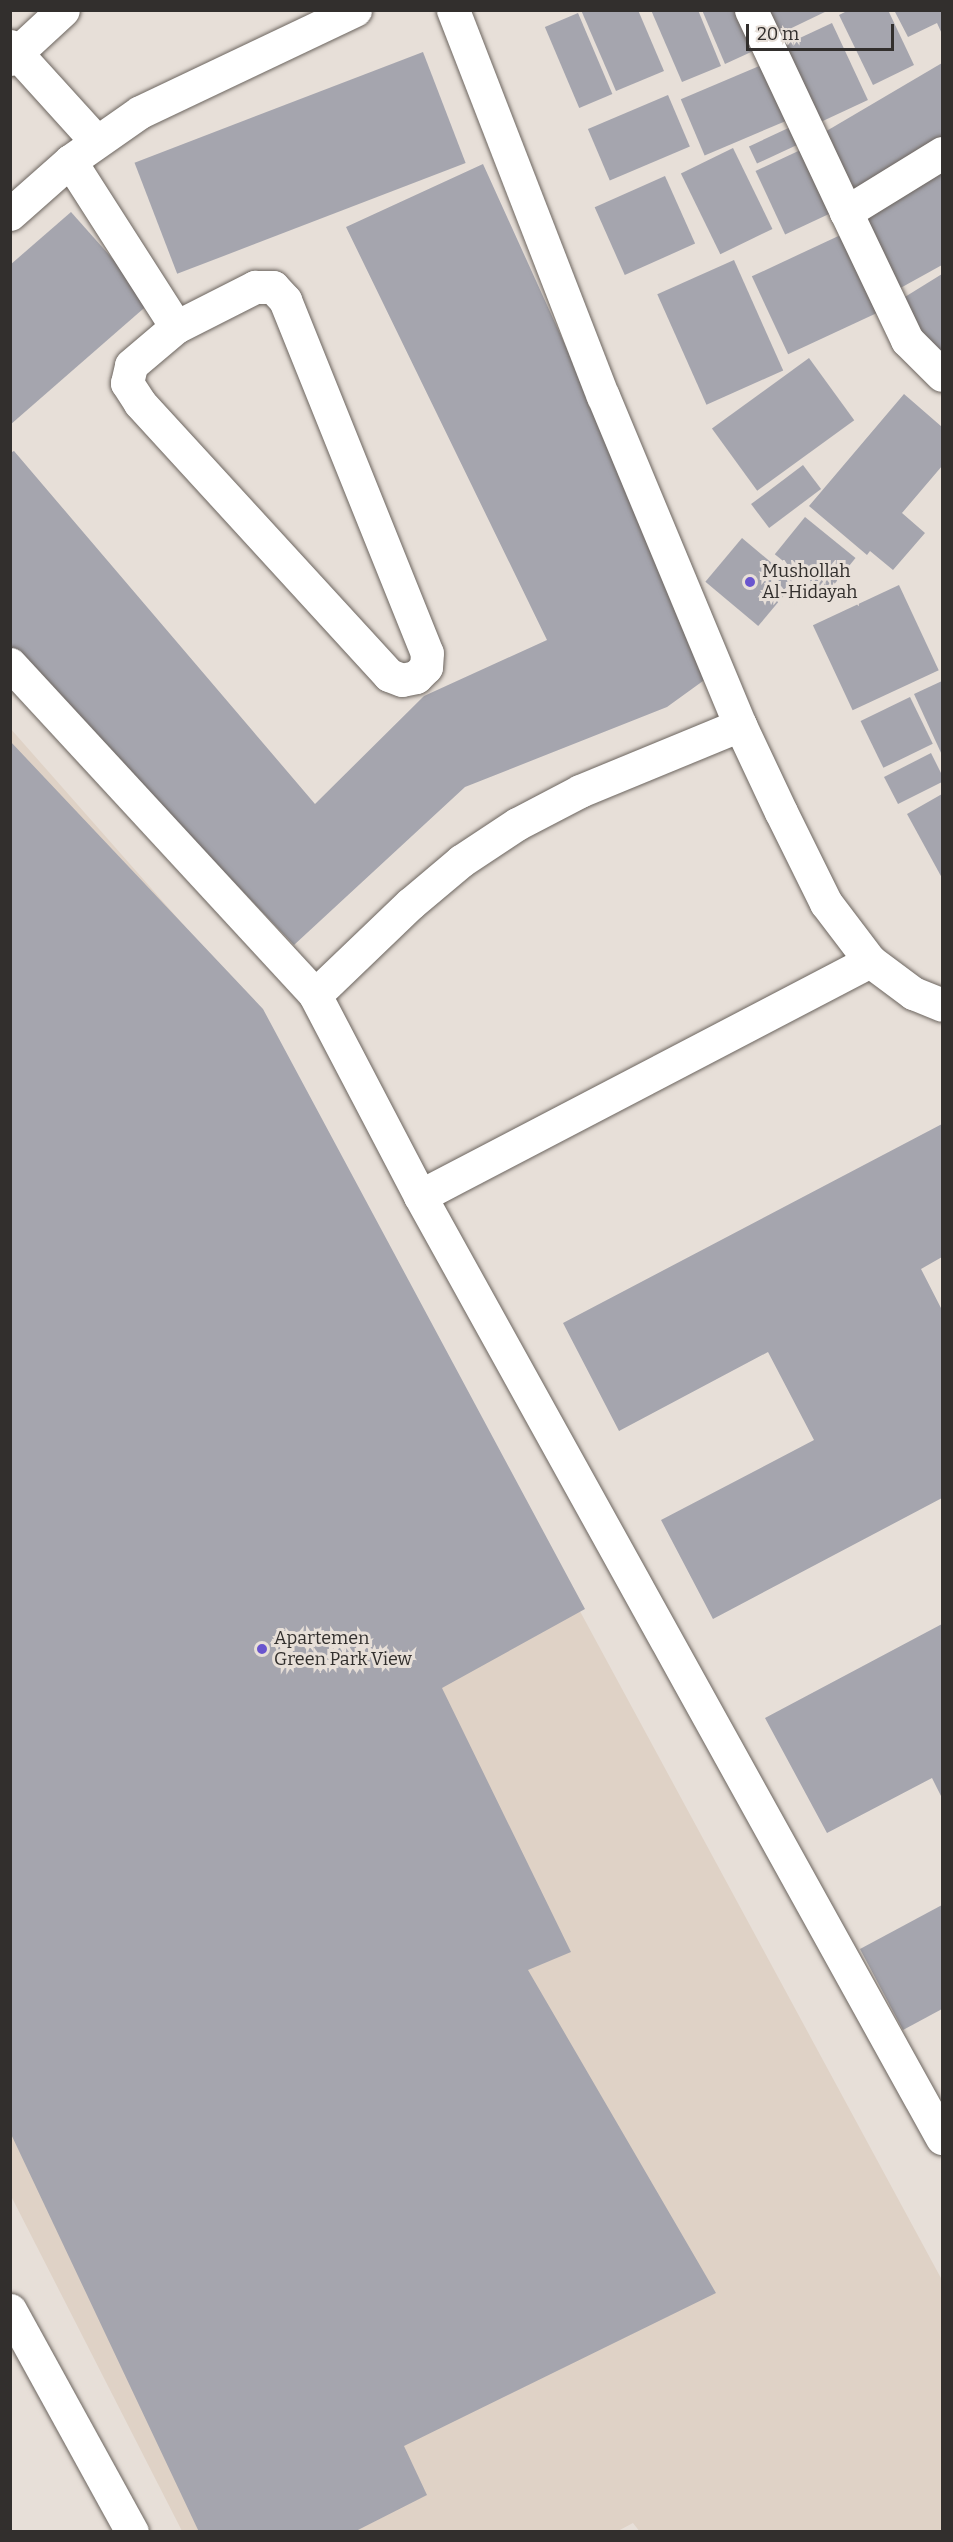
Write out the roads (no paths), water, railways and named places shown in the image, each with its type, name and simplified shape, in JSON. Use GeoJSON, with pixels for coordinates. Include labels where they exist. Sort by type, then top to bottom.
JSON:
{"type":"FeatureCollection","features":[{"type":"Feature","properties":{"kind":"street"},"geometry":{"type":"LineString","coordinates":[[63,10],[13,53],[96,141]]}},
{"type":"Feature","properties":{"kind":"street"},"geometry":{"type":"LineString","coordinates":[[10,214],[70,161],[140,112],[355,10]]}},
{"type":"Feature","properties":{"kind":"street"},"geometry":{"type":"LineString","coordinates":[[453,10],[603,396],[740,725],[826,903],[870,961],[913,993],[942,1005]]}},
{"type":"Feature","properties":{"kind":"street"},"geometry":{"type":"LineString","coordinates":[[752,10],[907,340],[942,375]]}},
{"type":"Feature","properties":{"kind":"street"},"geometry":{"type":"LineString","coordinates":[[846,212],[942,153]]}},
{"type":"Feature","properties":{"kind":"street"},"geometry":{"type":"LineString","coordinates":[[70,161],[176,327]]}},
{"type":"Feature","properties":{"kind":"street"},"geometry":{"type":"LineString","coordinates":[[255,287],[273,287],[285,300],[427,653],[426,667],[416,677],[402,680],[389,675],[140,403],[127,383],[131,365],[176,327],[255,287]]}},
{"type":"Feature","properties":{"kind":"street"},"geometry":{"type":"LineString","coordinates":[[10,664],[315,995],[420,1196],[931,2091],[942,2138]]}},
{"type":"Feature","properties":{"kind":"street"},"geometry":{"type":"LineString","coordinates":[[315,995],[452,868],[517,824],[580,791],[740,725]]}},
{"type":"Feature","properties":{"kind":"street"},"geometry":{"type":"LineString","coordinates":[[420,1196],[870,961]]}},
{"type":"Feature","properties":{"kind":"street"},"geometry":{"type":"LineString","coordinates":[[10,2310],[132,2532]]}},
{"type":"Feature","properties":{"kind":"place","name":"Mushollah Al-Hidayah"},"geometry":{"type":"Point","coordinates":[750,582]}},
{"type":"Feature","properties":{"kind":"place","name":"Apartemen Green Park View"},"geometry":{"type":"Point","coordinates":[262,1649]}}]}
